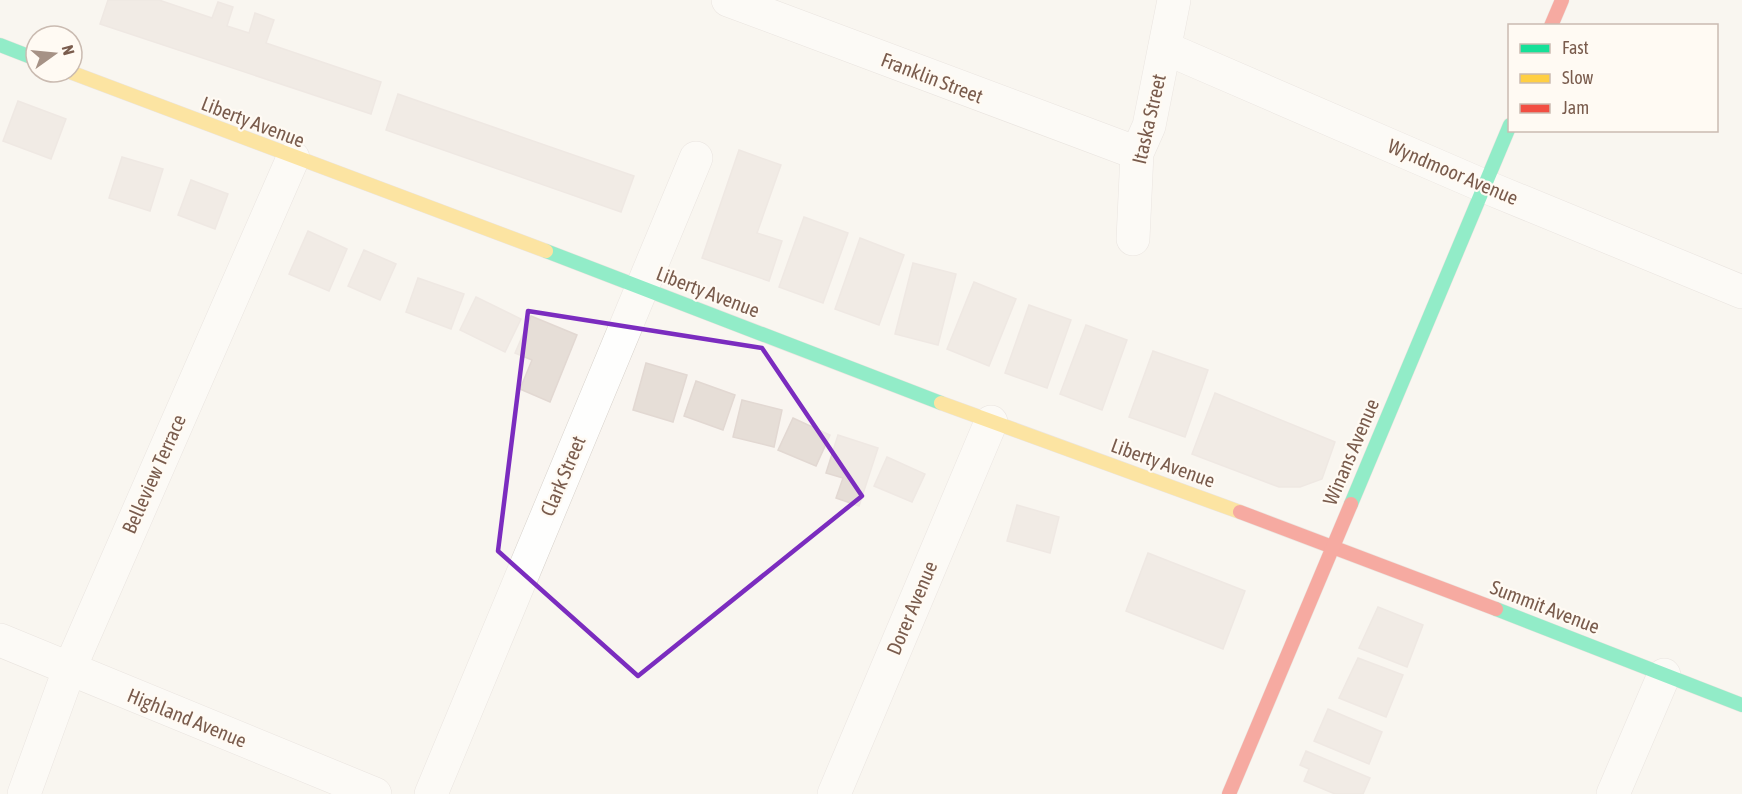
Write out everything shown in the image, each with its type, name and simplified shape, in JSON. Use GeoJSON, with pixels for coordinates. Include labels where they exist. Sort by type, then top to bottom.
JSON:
{"type":"FeatureCollection","features":[{"type":"Feature","properties":{"kind":"street","name":"Franklin Street"},"geometry":{"type":"LineString","coordinates":[[729,0],[1137,153]]}},
{"type":"Feature","properties":{"kind":"street","name":"Itaska Street"},"geometry":{"type":"LineString","coordinates":[[1133,239],[1137,153],[1149,126],[1174,0]]}},
{"type":"Feature","properties":{"kind":"street"},"geometry":{"type":"LineString","coordinates":[[1552,24],[1562,0]]}},
{"type":"Feature","properties":{"kind":"street"},"geometry":{"type":"LineString","coordinates":[[0,45],[24,54]]}},
{"type":"Feature","properties":{"kind":"street","name":"Wyndmoor Avenue"},"geometry":{"type":"LineString","coordinates":[[1165,48],[1484,186],[1742,292]]}},
{"type":"Feature","properties":{"kind":"street","name":"Liberty Avenue"},"geometry":{"type":"LineString","coordinates":[[84,77],[293,158],[641,287],[991,422],[1333,545]]}},
{"type":"Feature","properties":{"kind":"street","name":"Winans Avenue"},"geometry":{"type":"LineString","coordinates":[[1229,794],[1508,127]]}},
{"type":"Feature","properties":{"kind":"street","name":"Belleview Terrace"},"geometry":{"type":"LineString","coordinates":[[24,794],[69,670],[293,158]]}},
{"type":"Feature","properties":{"kind":"street","name":"Clark Street"},"geometry":{"type":"LineString","coordinates":[[431,794],[696,158]]}},
{"type":"Feature","properties":{"kind":"street","name":"Dorer Avenue"},"geometry":{"type":"LineString","coordinates":[[834,794],[991,422]]}},
{"type":"Feature","properties":{"kind":"street","name":"Summit Avenue"},"geometry":{"type":"LineString","coordinates":[[1333,545],[1742,705]]}},
{"type":"Feature","properties":{"kind":"street","name":"Highland Avenue"},"geometry":{"type":"LineString","coordinates":[[0,640],[375,794]]}},
{"type":"Feature","properties":{"kind":"street"},"geometry":{"type":"LineString","coordinates":[[1613,794],[1664,675]]}},
{"type":"Feature","properties":{"kind":"highlighted area"},"geometry":{"type":"Polygon","coordinates":[[[528,311],[762,348],[862,496],[638,676],[498,551],[528,311]]]}},
{"type":"Feature","properties":{"kind":"building"},"geometry":{"type":"Polygon","coordinates":[[[108,0],[159,0],[212,18],[218,2],[233,7],[227,26],[249,33],[255,13],[274,20],[266,43],[381,82],[371,114],[100,24],[108,0]]]}},
{"type":"Feature","properties":{"kind":"building"},"geometry":{"type":"Polygon","coordinates":[[[398,94],[634,176],[621,212],[386,130],[398,94]]]}},
{"type":"Feature","properties":{"kind":"building"},"geometry":{"type":"Polygon","coordinates":[[[18,101],[66,119],[51,159],[3,141],[18,101]]]}},
{"type":"Feature","properties":{"kind":"building"},"geometry":{"type":"Polygon","coordinates":[[[739,150],[781,165],[757,233],[782,241],[769,281],[702,258],[739,150]]]}},
{"type":"Feature","properties":{"kind":"building"},"geometry":{"type":"Polygon","coordinates":[[[122,157],[163,169],[150,211],[109,198],[122,157]]]}},
{"type":"Feature","properties":{"kind":"building"},"geometry":{"type":"Polygon","coordinates":[[[191,180],[228,194],[215,229],[178,215],[191,180]]]}},
{"type":"Feature","properties":{"kind":"building"},"geometry":{"type":"Polygon","coordinates":[[[804,217],[848,233],[823,303],[779,287],[804,217]]]}},
{"type":"Feature","properties":{"kind":"building"},"geometry":{"type":"Polygon","coordinates":[[[308,231],[347,249],[329,291],[289,274],[308,231]]]}},
{"type":"Feature","properties":{"kind":"building"},"geometry":{"type":"Polygon","coordinates":[[[860,238],[904,255],[879,325],[835,309],[860,238]]]}},
{"type":"Feature","properties":{"kind":"building"},"geometry":{"type":"Polygon","coordinates":[[[364,250],[396,264],[380,300],[348,286],[364,250]]]}},
{"type":"Feature","properties":{"kind":"building"},"geometry":{"type":"Polygon","coordinates":[[[913,263],[956,274],[938,345],[895,334],[913,263]]]}},
{"type":"Feature","properties":{"kind":"building"},"geometry":{"type":"Polygon","coordinates":[[[418,278],[464,294],[451,329],[406,312],[418,278]]]}},
{"type":"Feature","properties":{"kind":"building"},"geometry":{"type":"Polygon","coordinates":[[[974,282],[1016,299],[989,366],[947,349],[974,282]]]}},
{"type":"Feature","properties":{"kind":"building"},"geometry":{"type":"Polygon","coordinates":[[[476,297],[521,319],[505,352],[460,330],[476,297]]]}},
{"type":"Feature","properties":{"kind":"building"},"geometry":{"type":"Polygon","coordinates":[[[1029,305],[1071,320],[1047,388],[1005,373],[1029,305]]]}},
{"type":"Feature","properties":{"kind":"building"},"geometry":{"type":"Polygon","coordinates":[[[531,316],[577,335],[550,402],[520,389],[532,360],[515,353],[531,316]]]}},
{"type":"Feature","properties":{"kind":"building"},"geometry":{"type":"Polygon","coordinates":[[[1086,325],[1127,340],[1102,410],[1060,394],[1086,325]]]}},
{"type":"Feature","properties":{"kind":"building"},"geometry":{"type":"Polygon","coordinates":[[[1153,351],[1208,370],[1185,437],[1129,417],[1153,351]]]}},
{"type":"Feature","properties":{"kind":"building"},"geometry":{"type":"Polygon","coordinates":[[[646,363],[687,375],[673,422],[633,410],[646,363]]]}},
{"type":"Feature","properties":{"kind":"building"},"geometry":{"type":"Polygon","coordinates":[[[696,381],[735,395],[723,430],[684,416],[696,381]]]}},
{"type":"Feature","properties":{"kind":"building"},"geometry":{"type":"Polygon","coordinates":[[[1215,393],[1335,442],[1322,479],[1300,487],[1279,487],[1192,454],[1215,393]]]}},
{"type":"Feature","properties":{"kind":"building"},"geometry":{"type":"Polygon","coordinates":[[[742,400],[782,410],[774,447],[733,437],[742,400]]]}},
{"type":"Feature","properties":{"kind":"building"},"geometry":{"type":"Polygon","coordinates":[[[793,418],[830,435],[816,466],[778,450],[793,418]]]}},
{"type":"Feature","properties":{"kind":"building"},"geometry":{"type":"Polygon","coordinates":[[[838,435],[878,448],[859,506],[836,498],[843,478],[826,473],[838,435]]]}},
{"type":"Feature","properties":{"kind":"building"},"geometry":{"type":"Polygon","coordinates":[[[887,457],[925,474],[912,502],[874,486],[887,457]]]}},
{"type":"Feature","properties":{"kind":"building"},"geometry":{"type":"Polygon","coordinates":[[[1017,505],[1059,517],[1050,553],[1007,541],[1017,505]]]}},
{"type":"Feature","properties":{"kind":"building"},"geometry":{"type":"Polygon","coordinates":[[[1148,553],[1245,591],[1223,649],[1126,611],[1148,553]]]}},
{"type":"Feature","properties":{"kind":"building"},"geometry":{"type":"Polygon","coordinates":[[[1378,607],[1423,625],[1407,667],[1359,648],[1378,607]]]}},
{"type":"Feature","properties":{"kind":"building"},"geometry":{"type":"Polygon","coordinates":[[[1358,658],[1403,675],[1386,717],[1339,698],[1358,658]]]}},
{"type":"Feature","properties":{"kind":"building"},"geometry":{"type":"Polygon","coordinates":[[[1328,709],[1382,732],[1369,764],[1314,741],[1328,709]]]}},
{"type":"Feature","properties":{"kind":"building"},"geometry":{"type":"Polygon","coordinates":[[[1306,751],[1370,778],[1363,794],[1335,794],[1304,781],[1309,769],[1300,765],[1306,751]]]}},
{"type":"Feature","properties":{"kind":"traffic: fast"},"geometry":{"type":"LineString","coordinates":[[0,45],[24,54]]}},
{"type":"Feature","properties":{"kind":"traffic: fast"},"geometry":{"type":"LineString","coordinates":[[1351,504],[1508,130]]}},
{"type":"Feature","properties":{"kind":"traffic: fast"},"geometry":{"type":"LineString","coordinates":[[546,251],[941,403]]}},
{"type":"Feature","properties":{"kind":"traffic: fast"},"geometry":{"type":"LineString","coordinates":[[1496,609],[1742,705]]}},
{"type":"Feature","properties":{"kind":"traffic: slow"},"geometry":{"type":"LineString","coordinates":[[84,77],[546,251]]}},
{"type":"Feature","properties":{"kind":"traffic: slow"},"geometry":{"type":"LineString","coordinates":[[941,403],[1240,512]]}},
{"type":"Feature","properties":{"kind":"traffic: jam"},"geometry":{"type":"LineString","coordinates":[[1552,24],[1562,0]]}},
{"type":"Feature","properties":{"kind":"traffic: jam"},"geometry":{"type":"LineString","coordinates":[[1229,794],[1351,504]]}},
{"type":"Feature","properties":{"kind":"traffic: jam"},"geometry":{"type":"LineString","coordinates":[[1240,512],[1496,609]]}}]}
